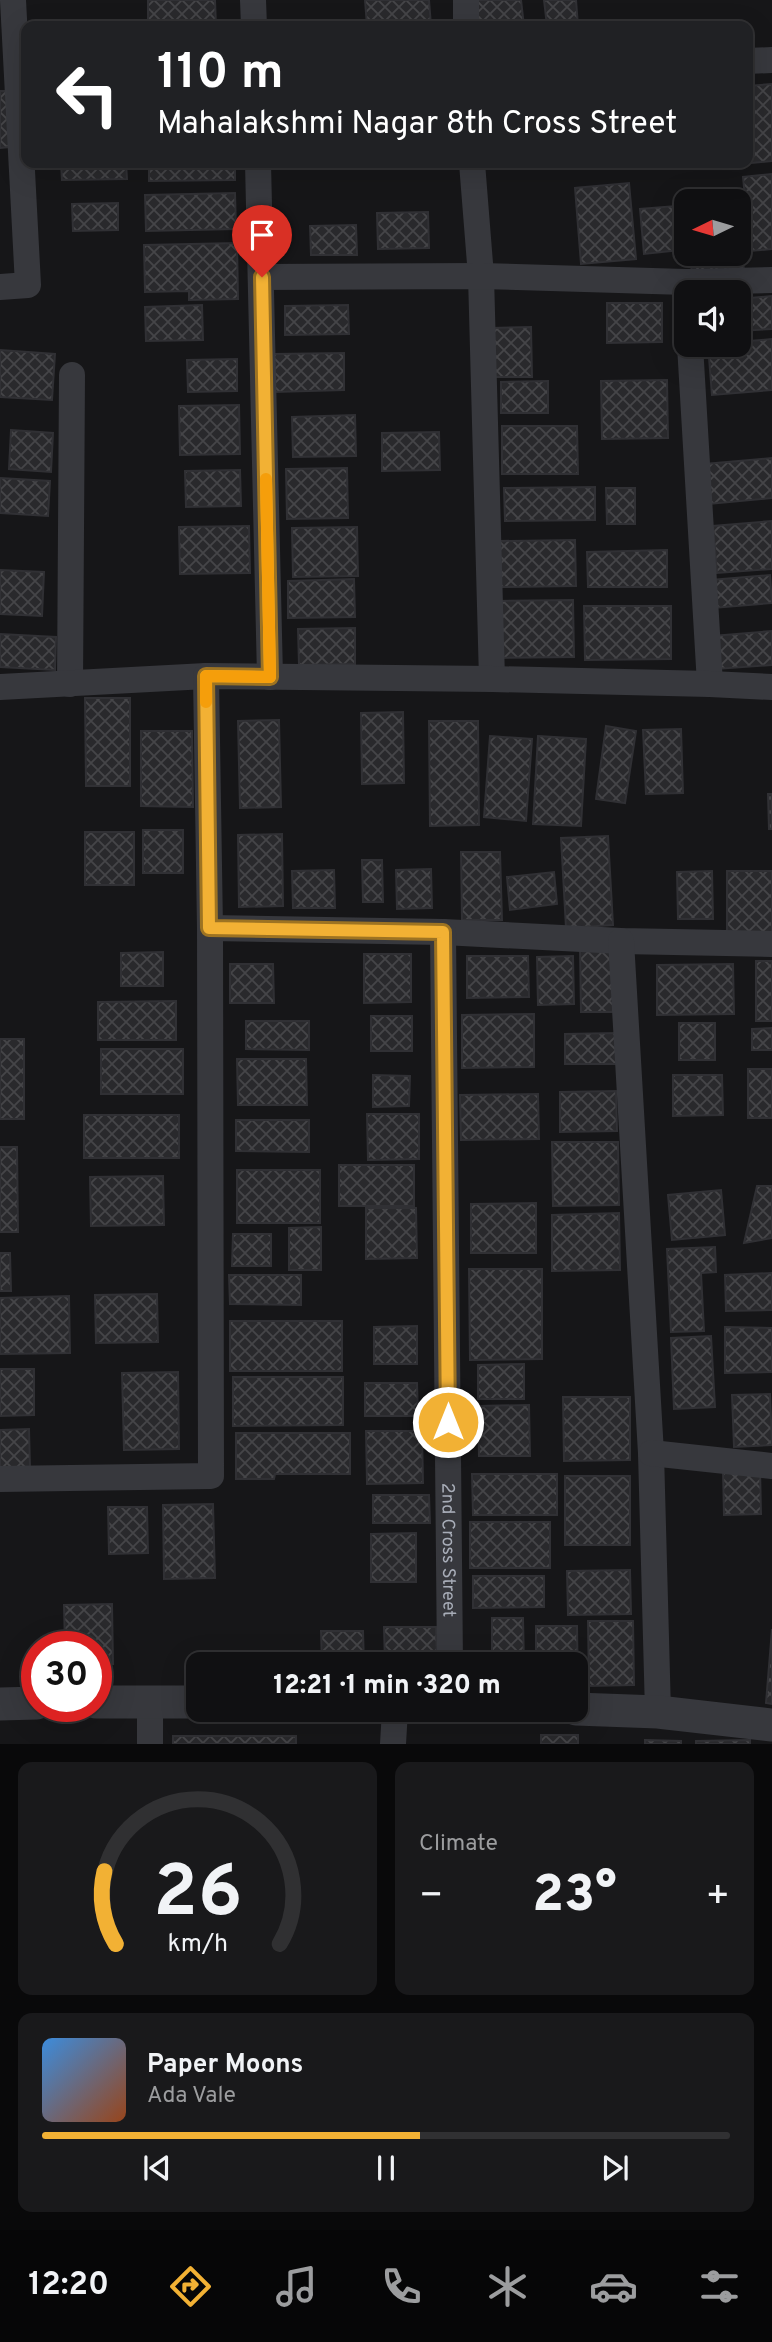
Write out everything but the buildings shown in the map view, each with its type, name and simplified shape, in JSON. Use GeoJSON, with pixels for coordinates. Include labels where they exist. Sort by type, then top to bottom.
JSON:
{"type":"FeatureCollection","features":[{"type":"Feature","properties":{"kind":"street"},"geometry":{"type":"LineString","coordinates":[[13,0],[21,152]]}},
{"type":"Feature","properties":{"kind":"street"},"geometry":{"type":"LineString","coordinates":[[253,0],[254,21]]}},
{"type":"Feature","properties":{"kind":"street"},"geometry":{"type":"LineString","coordinates":[[466,0],[466,21]]}},
{"type":"Feature","properties":{"kind":"street"},"geometry":{"type":"LineString","coordinates":[[753,61],[772,60]]}},
{"type":"Feature","properties":{"kind":"street"},"geometry":{"type":"LineString","coordinates":[[0,286],[28,285],[22,168]]}},
{"type":"Feature","properties":{"kind":"street"},"geometry":{"type":"LineString","coordinates":[[258,168],[270,677]]}},
{"type":"Feature","properties":{"kind":"street"},"geometry":{"type":"LineString","coordinates":[[472,168],[481,276],[492,679]]}},
{"type":"Feature","properties":{"kind":"street"},"geometry":{"type":"LineString","coordinates":[[262,277],[481,276],[674,286]]}},
{"type":"Feature","properties":{"kind":"street"},"geometry":{"type":"LineString","coordinates":[[751,282],[772,280]]}},
{"type":"Feature","properties":{"kind":"street"},"geometry":{"type":"LineString","coordinates":[[691,357],[710,684]]}},
{"type":"Feature","properties":{"kind":"street"},"geometry":{"type":"LineString","coordinates":[[70,684],[72,375]]}},
{"type":"Feature","properties":{"kind":"street"},"geometry":{"type":"LineString","coordinates":[[0,1479],[211,1476],[206,676]]}},
{"type":"Feature","properties":{"kind":"street"},"geometry":{"type":"LineString","coordinates":[[0,687],[206,676],[492,679],[772,687]]}},
{"type":"Feature","properties":{"kind":"street"},"geometry":{"type":"LineString","coordinates":[[209,928],[443,932],[621,941],[772,944]]}},
{"type":"Feature","properties":{"kind":"street","name":"2nd Cross Street"},"geometry":{"type":"LineString","coordinates":[[443,932],[450,1652]]}},
{"type":"Feature","properties":{"kind":"street"},"geometry":{"type":"LineString","coordinates":[[621,941],[651,1453],[658,1712]]}},
{"type":"Feature","properties":{"kind":"street"},"geometry":{"type":"LineString","coordinates":[[651,1453],[772,1466]]}},
{"type":"Feature","properties":{"kind":"street"},"geometry":{"type":"LineString","coordinates":[[112,1702],[186,1702]]}},
{"type":"Feature","properties":{"kind":"street"},"geometry":{"type":"LineString","coordinates":[[150,1702],[150,1744]]}},
{"type":"Feature","properties":{"kind":"street"},"geometry":{"type":"LineString","coordinates":[[0,1704],[21,1703]]}},
{"type":"Feature","properties":{"kind":"street"},"geometry":{"type":"LineString","coordinates":[[588,1709],[658,1712],[772,1725]]}},
{"type":"Feature","properties":{"kind":"street"},"geometry":{"type":"LineString","coordinates":[[393,1744],[394,1722]]}},
{"type":"Feature","properties":{"kind":"slow traffic"},"geometry":{"type":"LineString","coordinates":[[206,702],[206,676],[270,677],[266,479]]}},
{"type":"Feature","properties":{"kind":"route"},"geometry":{"type":"LineString","coordinates":[[262,277],[270,677],[206,676],[209,928],[443,932],[448,1422]]}}]}
